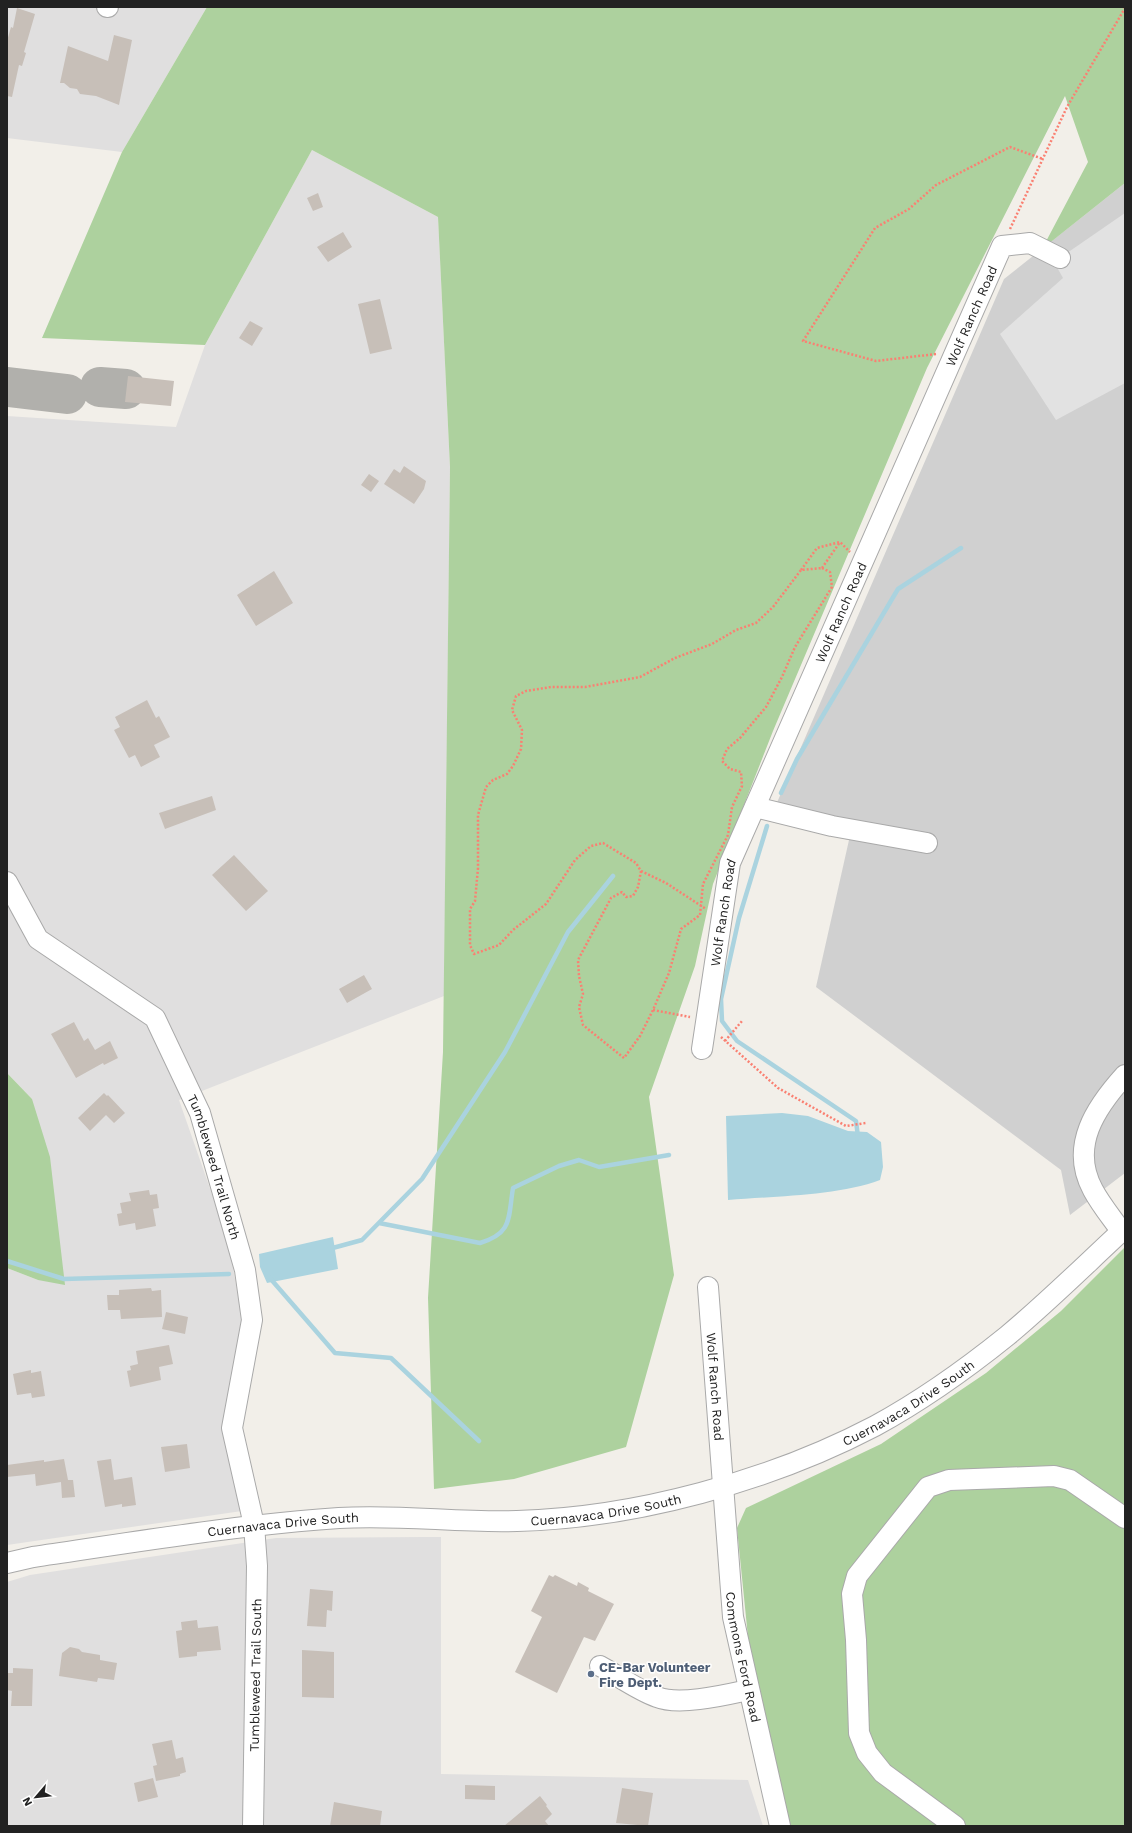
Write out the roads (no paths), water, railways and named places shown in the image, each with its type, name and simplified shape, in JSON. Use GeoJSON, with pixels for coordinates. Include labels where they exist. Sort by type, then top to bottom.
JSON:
{"type":"FeatureCollection","features":[{"type":"Feature","properties":{"kind":"street","name":"Wolf Ranch Road"},"geometry":{"type":"LineString","coordinates":[[702,1049],[730,863],[1002,246],[1030,243],[1060,258]]}},
{"type":"Feature","properties":{"kind":"street"},"geometry":{"type":"LineString","coordinates":[[755,806],[832,826],[926,843]]}},
{"type":"Feature","properties":{"kind":"street","name":"Tumbleweed Trail North"},"geometry":{"type":"LineString","coordinates":[[7,882],[38,939],[155,1018],[200,1113],[246,1270],[252,1320],[232,1428],[254,1525]]}},
{"type":"Feature","properties":{"kind":"street"},"geometry":{"type":"LineString","coordinates":[[1123,1229],[1092,1189],[1084,1162],[1084,1148],[1087,1131],[1095,1114],[1125,1075]]}},
{"type":"Feature","properties":{"kind":"street","name":"Cuernavaca Drive South"},"geometry":{"type":"LineString","coordinates":[[7,1563],[34,1557],[254,1525],[342,1518],[392,1517],[514,1521],[575,1518],[642,1507],[724,1486],[781,1467],[834,1444],[874,1426],[912,1404],[965,1368],[1009,1335],[1123,1229]]}},
{"type":"Feature","properties":{"kind":"street","name":"Wolf Ranch Road"},"geometry":{"type":"LineString","coordinates":[[708,1287],[724,1486]]}},
{"type":"Feature","properties":{"kind":"street"},"geometry":{"type":"LineString","coordinates":[[955,1826],[883,1773],[867,1753],[859,1733],[856,1640],[852,1594],[857,1576],[928,1487],[949,1480],[1054,1476],[1070,1480],[1125,1518]]}},
{"type":"Feature","properties":{"kind":"street","name":"Commons Ford Road"},"geometry":{"type":"LineString","coordinates":[[724,1486],[732,1617],[780,1826]]}},
{"type":"Feature","properties":{"kind":"street","name":"Tumbleweed Trail South"},"geometry":{"type":"LineString","coordinates":[[252,1826],[258,1566],[254,1525]]}},
{"type":"Feature","properties":{"kind":"street"},"geometry":{"type":"LineString","coordinates":[[600,1666],[657,1698],[682,1700],[709,1698],[748,1690]]}},
{"type":"Feature","properties":{"kind":"water"},"geometry":{"type":"Polygon","coordinates":[[[782,1113],[808,1116],[848,1131],[867,1132],[881,1142],[883,1167],[880,1180],[826,1192],[728,1200],[726,1116],[782,1113]]]}},
{"type":"Feature","properties":{"kind":"water"},"geometry":{"type":"Polygon","coordinates":[[[333,1237],[338,1269],[267,1283],[260,1267],[259,1254],[333,1237]]]}},
{"type":"Feature","properties":{"kind":"waterway"},"geometry":{"type":"LineString","coordinates":[[781,793],[797,759],[898,589],[961,548]]}},
{"type":"Feature","properties":{"kind":"waterway"},"geometry":{"type":"LineString","coordinates":[[767,826],[739,918],[721,999],[722,1021],[737,1041],[856,1121],[858,1137]]}},
{"type":"Feature","properties":{"kind":"waterway"},"geometry":{"type":"LineString","coordinates":[[329,1249],[362,1240],[422,1179],[505,1052],[568,932],[613,876]]}},
{"type":"Feature","properties":{"kind":"waterway"},"geometry":{"type":"LineString","coordinates":[[379,1223],[480,1243],[491,1239],[504,1229],[509,1216],[513,1188],[559,1166],[579,1160],[599,1167],[669,1155]]}},
{"type":"Feature","properties":{"kind":"waterway"},"geometry":{"type":"LineString","coordinates":[[7,1261],[64,1279],[229,1274]]}},
{"type":"Feature","properties":{"kind":"waterway"},"geometry":{"type":"LineString","coordinates":[[269,1277],[335,1353],[391,1358],[479,1441]]}},
{"type":"Feature","properties":{"kind":"place","name":"CE-Bar Volunteer Fire Dept."},"geometry":{"type":"Point","coordinates":[591,1674]}}]}
